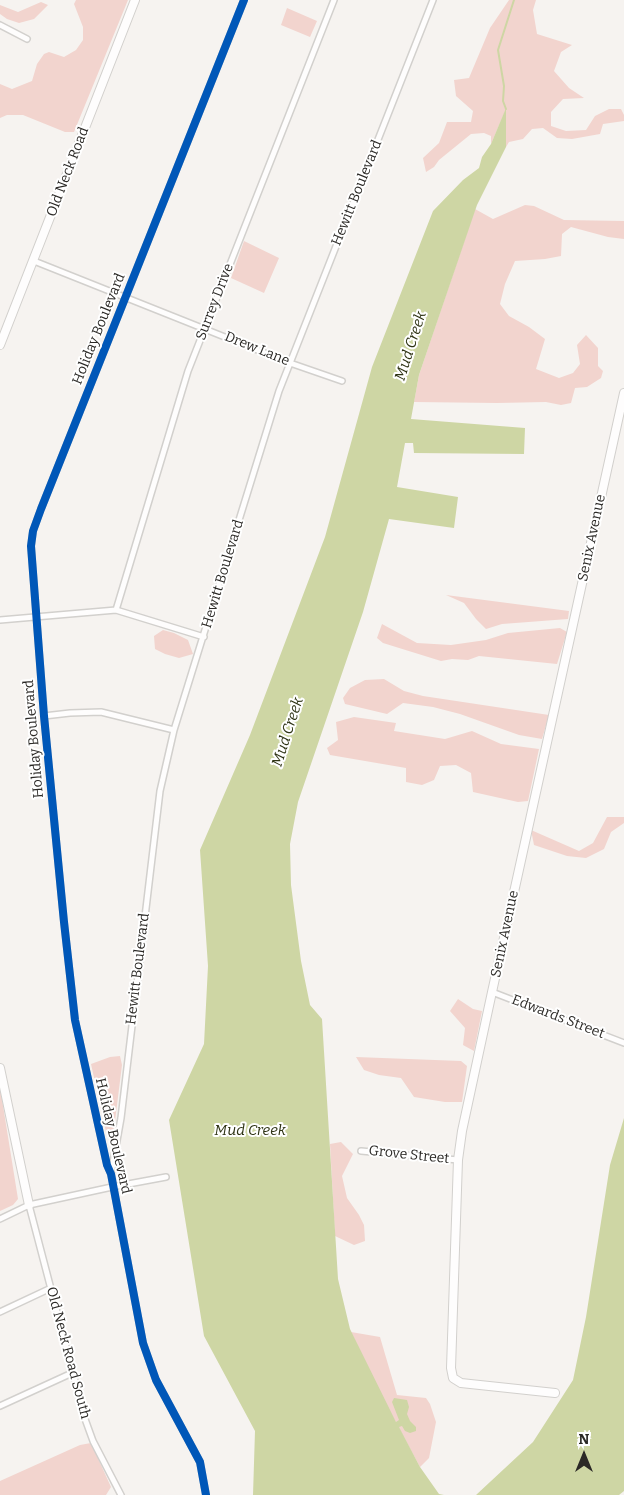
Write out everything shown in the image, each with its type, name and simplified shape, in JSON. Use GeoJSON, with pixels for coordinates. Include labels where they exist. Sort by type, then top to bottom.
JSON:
{"type":"FeatureCollection","features":[{"type":"Feature","properties":{"kind":"street","name":"Old Neck Road"},"geometry":{"type":"LineString","coordinates":[[0,344],[135,0]]}},
{"type":"Feature","properties":{"kind":"street","name":"Holiday Boulevard"},"geometry":{"type":"LineString","coordinates":[[206,1495],[200,1462],[156,1380],[146,1352],[112,1187],[111,1174],[107,1165],[75,1020],[44,716],[32,560],[33,531],[244,0]]}},
{"type":"Feature","properties":{"kind":"street","name":"Surrey Drive"},"geometry":{"type":"LineString","coordinates":[[116,610],[188,371],[334,0]]}},
{"type":"Feature","properties":{"kind":"street","name":"Hewitt Boulevard"},"geometry":{"type":"LineString","coordinates":[[111,1174],[121,1118],[160,791],[174,730],[278,391],[434,0]]}},
{"type":"Feature","properties":{"kind":"street"},"geometry":{"type":"LineString","coordinates":[[0,25],[27,39]]}},
{"type":"Feature","properties":{"kind":"street","name":"Drew Lane"},"geometry":{"type":"LineString","coordinates":[[34,260],[204,329],[342,381]]}},
{"type":"Feature","properties":{"kind":"street","name":"Senix Avenue"},"geometry":{"type":"LineString","coordinates":[[555,1393],[461,1383],[453,1378],[451,1368],[458,1160],[462,1131],[492,992],[624,393]]}},
{"type":"Feature","properties":{"kind":"street"},"geometry":{"type":"LineString","coordinates":[[0,620],[116,610],[204,637]]}},
{"type":"Feature","properties":{"kind":"street"},"geometry":{"type":"LineString","coordinates":[[44,716],[101,712],[174,730]]}},
{"type":"Feature","properties":{"kind":"street","name":"Edwards Street"},"geometry":{"type":"LineString","coordinates":[[492,992],[624,1043]]}},
{"type":"Feature","properties":{"kind":"street"},"geometry":{"type":"LineString","coordinates":[[0,1068],[29,1205]]}},
{"type":"Feature","properties":{"kind":"street","name":"Grove Street"},"geometry":{"type":"LineString","coordinates":[[361,1150],[458,1160]]}},
{"type":"Feature","properties":{"kind":"street"},"geometry":{"type":"LineString","coordinates":[[0,1219],[29,1205],[166,1177]]}},
{"type":"Feature","properties":{"kind":"street","name":"Old Neck Road South"},"geometry":{"type":"LineString","coordinates":[[29,1205],[85,1419],[93,1441],[121,1495]]}},
{"type":"Feature","properties":{"kind":"street"},"geometry":{"type":"LineString","coordinates":[[0,1312],[51,1288]]}},
{"type":"Feature","properties":{"kind":"street"},"geometry":{"type":"LineString","coordinates":[[0,1406],[72,1373]]}},
{"type":"Feature","properties":{"kind":"shaded area"},"geometry":{"type":"Polygon","coordinates":[[[76,0],[128,0],[74,132],[65,132],[23,115],[7,115],[0,118],[0,84],[12,89],[32,81],[37,64],[44,54],[49,52],[64,57],[76,50],[83,40],[83,27],[74,4],[76,0]]]}},
{"type":"Feature","properties":{"kind":"shaded area"},"geometry":{"type":"Polygon","coordinates":[[[509,0],[536,0],[533,10],[537,34],[572,45],[561,52],[554,71],[569,88],[584,98],[563,99],[551,112],[551,126],[566,131],[586,130],[595,116],[609,109],[621,109],[624,121],[603,124],[600,134],[572,139],[557,138],[543,128],[532,129],[523,139],[509,142],[506,147],[506,109],[491,144],[491,136],[484,133],[471,134],[426,172],[423,158],[439,143],[447,122],[471,122],[473,111],[456,96],[454,80],[469,78],[490,28],[509,0]]]}},
{"type":"Feature","properties":{"kind":"shaded area"},"geometry":{"type":"Polygon","coordinates":[[[41,2],[48,5],[34,19],[19,23],[7,19],[0,14],[0,5],[18,12],[41,2]]]}},
{"type":"Feature","properties":{"kind":"shaded area"},"geometry":{"type":"Polygon","coordinates":[[[287,8],[317,21],[310,37],[281,25],[287,8]]]}},
{"type":"Feature","properties":{"kind":"shaded area"},"geometry":{"type":"Polygon","coordinates":[[[525,205],[534,206],[564,220],[624,221],[624,239],[608,237],[571,227],[562,234],[561,256],[515,261],[505,284],[500,304],[509,316],[545,339],[536,369],[559,378],[573,373],[580,364],[577,345],[586,335],[598,348],[598,366],[603,371],[601,378],[587,387],[575,388],[571,403],[561,405],[546,402],[414,402],[419,375],[475,209],[493,219],[525,205]]]}},
{"type":"Feature","properties":{"kind":"shaded area"},"geometry":{"type":"Polygon","coordinates":[[[244,241],[279,258],[264,293],[231,278],[244,241]]]}},
{"type":"Feature","properties":{"kind":"shaded area"},"geometry":{"type":"Polygon","coordinates":[[[446,595],[569,611],[568,619],[502,624],[486,629],[464,603],[446,595]]]}},
{"type":"Feature","properties":{"kind":"shaded area"},"geometry":{"type":"Polygon","coordinates":[[[382,624],[417,643],[451,645],[486,640],[508,633],[560,628],[567,632],[557,664],[479,656],[468,660],[452,659],[441,661],[383,643],[377,638],[382,624]]]}},
{"type":"Feature","properties":{"kind":"shaded area"},"geometry":{"type":"Polygon","coordinates":[[[163,630],[188,640],[193,654],[179,658],[155,649],[154,636],[163,630]]]}},
{"type":"Feature","properties":{"kind":"shaded area"},"geometry":{"type":"Polygon","coordinates":[[[384,679],[404,691],[423,696],[549,715],[542,739],[519,735],[460,714],[433,707],[403,703],[387,714],[345,704],[343,698],[350,688],[365,680],[384,679]]]}},
{"type":"Feature","properties":{"kind":"shaded area"},"geometry":{"type":"Polygon","coordinates":[[[354,717],[396,723],[394,731],[445,739],[472,731],[501,744],[539,749],[528,801],[518,802],[473,792],[471,773],[456,765],[440,766],[434,780],[422,785],[406,782],[406,768],[330,755],[327,748],[338,740],[336,722],[354,717]]]}},
{"type":"Feature","properties":{"kind":"shaded area"},"geometry":{"type":"Polygon","coordinates":[[[607,817],[624,817],[624,823],[611,832],[604,849],[586,858],[567,856],[534,845],[531,830],[579,851],[593,843],[607,817]]]}},
{"type":"Feature","properties":{"kind":"shaded area"},"geometry":{"type":"Polygon","coordinates":[[[458,999],[473,1009],[482,1011],[474,1051],[463,1045],[465,1028],[450,1011],[458,999]]]}},
{"type":"Feature","properties":{"kind":"shaded area"},"geometry":{"type":"Polygon","coordinates":[[[120,1056],[122,1065],[114,1129],[109,1134],[106,1132],[91,1064],[110,1057],[120,1056]]]}},
{"type":"Feature","properties":{"kind":"shaded area"},"geometry":{"type":"Polygon","coordinates":[[[356,1057],[461,1061],[467,1066],[462,1102],[445,1102],[414,1097],[401,1078],[379,1075],[364,1070],[356,1057]]]}},
{"type":"Feature","properties":{"kind":"shaded area"},"geometry":{"type":"Polygon","coordinates":[[[0,1087],[18,1199],[13,1205],[0,1211],[0,1087]]]}},
{"type":"Feature","properties":{"kind":"shaded area"},"geometry":{"type":"Polygon","coordinates":[[[341,1142],[353,1154],[342,1176],[347,1198],[364,1225],[365,1241],[354,1245],[335,1236],[330,1144],[341,1142]]]}},
{"type":"Feature","properties":{"kind":"shaded area"},"geometry":{"type":"Polygon","coordinates":[[[351,1332],[380,1337],[397,1395],[426,1398],[430,1404],[436,1422],[429,1458],[420,1467],[381,1395],[351,1332]]]}},
{"type":"Feature","properties":{"kind":"shaded area"},"geometry":{"type":"Polygon","coordinates":[[[91,1443],[111,1487],[106,1495],[0,1495],[0,1481],[80,1445],[91,1443]]]}},
{"type":"Feature","properties":{"kind":"water","name":"Mud Creek"},"geometry":{"type":"Polygon","coordinates":[[[506,108],[506,147],[477,205],[419,375],[411,419],[525,428],[524,454],[414,453],[413,443],[405,443],[397,487],[458,497],[454,528],[389,519],[363,612],[298,802],[290,844],[291,885],[301,961],[310,1005],[322,1019],[338,1279],[350,1329],[396,1422],[399,1420],[392,1402],[394,1398],[407,1400],[409,1407],[407,1414],[410,1421],[416,1427],[416,1431],[410,1433],[405,1431],[402,1426],[399,1427],[420,1467],[439,1494],[444,1495],[253,1495],[255,1431],[204,1336],[169,1120],[204,1044],[208,966],[200,850],[250,735],[325,537],[372,367],[433,211],[463,180],[479,168],[482,157],[491,144],[506,108]]]}},
{"type":"Feature","properties":{"kind":"water"},"geometry":{"type":"Polygon","coordinates":[[[624,1118],[624,1491],[619,1495],[476,1495],[533,1442],[573,1380],[586,1317],[610,1165],[624,1118]]]}},
{"type":"Feature","properties":{"kind":"waterway","name":"Mud Creek"},"geometry":{"type":"LineString","coordinates":[[506,109],[503,101],[504,86],[498,50],[514,0]]}},
{"type":"Feature","properties":{"kind":"cycle path"},"geometry":{"type":"LineString","coordinates":[[206,1495],[200,1462],[156,1380],[143,1343],[111,1174],[107,1165],[75,1020],[44,716],[31,546],[33,531],[41,509],[244,0]]}}]}
